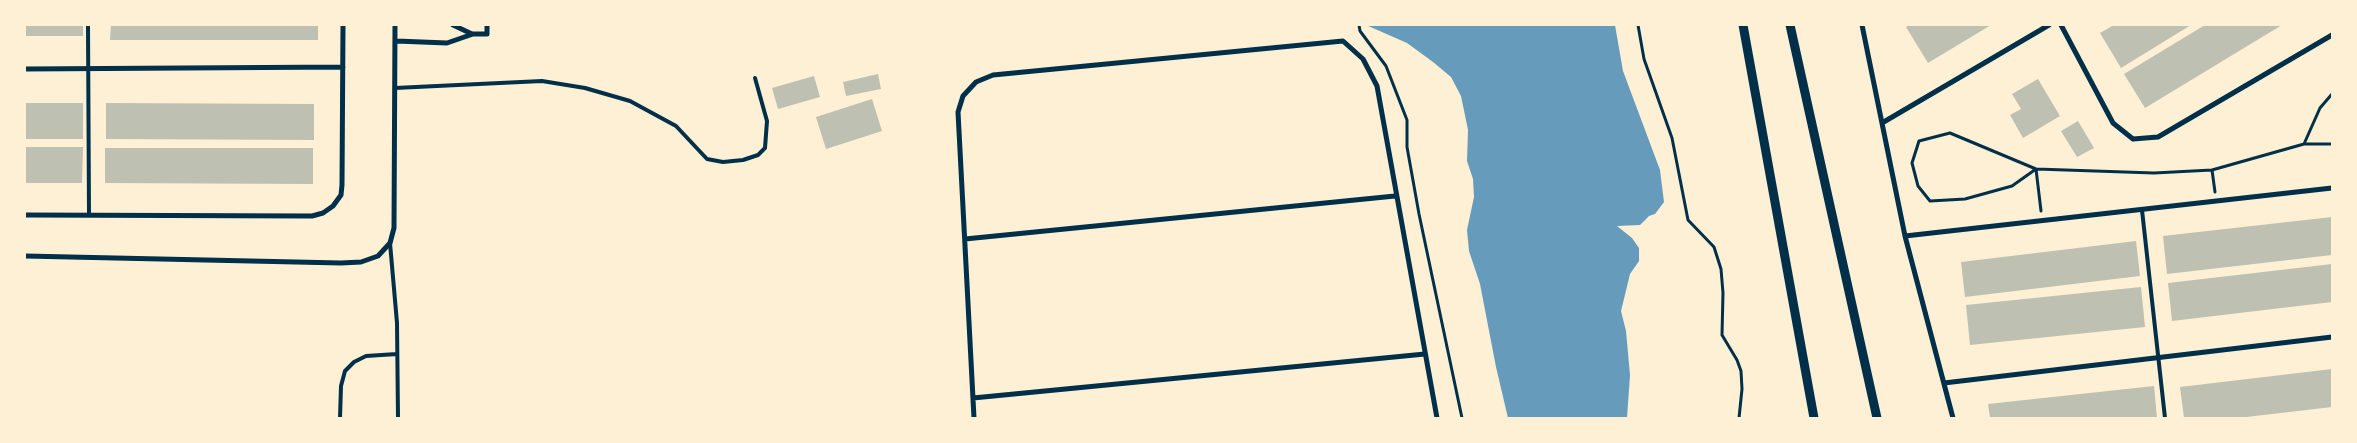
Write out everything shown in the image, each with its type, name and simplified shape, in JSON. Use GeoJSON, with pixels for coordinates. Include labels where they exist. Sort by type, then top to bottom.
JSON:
{"type":"FeatureCollection","features":[{"type":"Feature","properties":{"kind":"street"},"geometry":{"type":"LineString","coordinates":[[25,215],[312,216],[323,213],[333,206],[341,195],[343,25]]}},
{"type":"Feature","properties":{"kind":"street"},"geometry":{"type":"LineString","coordinates":[[25,256],[341,263],[361,262],[378,256],[390,243],[394,228],[395,25]]}},
{"type":"Feature","properties":{"kind":"street"},"geometry":{"type":"LineString","coordinates":[[453,25],[473,34]]}},
{"type":"Feature","properties":{"kind":"street"},"geometry":{"type":"LineString","coordinates":[[396,41],[447,43],[473,34],[487,34],[487,25]]}},
{"type":"Feature","properties":{"kind":"street"},"geometry":{"type":"LineString","coordinates":[[1743,25],[1814,418]]}},
{"type":"Feature","properties":{"kind":"street"},"geometry":{"type":"LineString","coordinates":[[1790,25],[1876,418]]}},
{"type":"Feature","properties":{"kind":"street"},"geometry":{"type":"LineString","coordinates":[[1862,25],[1905,236],[1953,418]]}},
{"type":"Feature","properties":{"kind":"street"},"geometry":{"type":"LineString","coordinates":[[1882,123],[2049,25]]}},
{"type":"Feature","properties":{"kind":"street"},"geometry":{"type":"LineString","coordinates":[[2062,25],[2113,123],[2133,139],[2158,138],[2332,35]]}},
{"type":"Feature","properties":{"kind":"street"},"geometry":{"type":"LineString","coordinates":[[974,418],[958,112],[963,96],[976,82],[993,75],[1343,41],[1363,59],[1377,86],[1395,196],[1437,418]]}},
{"type":"Feature","properties":{"kind":"street"},"geometry":{"type":"LineString","coordinates":[[25,69],[343,67]]}},
{"type":"Feature","properties":{"kind":"street"},"geometry":{"type":"LineString","coordinates":[[1905,236],[2332,188]]}},
{"type":"Feature","properties":{"kind":"street"},"geometry":{"type":"LineString","coordinates":[[965,239],[1395,196]]}},
{"type":"Feature","properties":{"kind":"street"},"geometry":{"type":"LineString","coordinates":[[1944,383],[2332,337]]}},
{"type":"Feature","properties":{"kind":"street"},"geometry":{"type":"LineString","coordinates":[[973,398],[1425,354]]}},
{"type":"Feature","properties":{"kind":"lane"},"geometry":{"type":"LineString","coordinates":[[88,25],[89,215]]}},
{"type":"Feature","properties":{"kind":"lane"},"geometry":{"type":"LineString","coordinates":[[395,88],[542,81],[585,88],[630,102],[669,122],[676,126],[707,159],[723,162],[743,160],[758,155],[765,148],[767,121],[755,78]]}},
{"type":"Feature","properties":{"kind":"lane"},"geometry":{"type":"LineString","coordinates":[[2142,210],[2165,418]]}},
{"type":"Feature","properties":{"kind":"lane"},"geometry":{"type":"LineString","coordinates":[[390,243],[397,324],[398,418]]}},
{"type":"Feature","properties":{"kind":"lane"},"geometry":{"type":"LineString","coordinates":[[340,418],[341,386],[345,371],[354,362],[366,356],[397,354]]}},
{"type":"Feature","properties":{"kind":"path"},"geometry":{"type":"LineString","coordinates":[[1359,25],[1360,31],[1386,66],[1407,120],[1407,147],[1419,214],[1462,418]]}},
{"type":"Feature","properties":{"kind":"path"},"geometry":{"type":"LineString","coordinates":[[1638,25],[1644,59],[1672,138],[1688,220],[1714,247],[1721,269],[1723,293],[1722,335],[1737,360],[1740,371],[1742,389],[1739,418]]}},
{"type":"Feature","properties":{"kind":"path"},"geometry":{"type":"LineString","coordinates":[[2304,144],[2320,108],[2332,94]]}},
{"type":"Feature","properties":{"kind":"path"},"geometry":{"type":"LineString","coordinates":[[2036,169],[2012,186],[1965,199],[1930,201],[1918,186],[1912,163],[1919,141],[1950,133],[2036,169],[2154,173],[2212,170],[2304,144],[2332,144]]}},
{"type":"Feature","properties":{"kind":"path"},"geometry":{"type":"LineString","coordinates":[[2036,169],[2042,221]]}},
{"type":"Feature","properties":{"kind":"path"},"geometry":{"type":"LineString","coordinates":[[2212,170],[2217,202]]}},
{"type":"Feature","properties":{"kind":"water"},"geometry":{"type":"Polygon","coordinates":[[[1366,25],[1615,25],[1623,71],[1660,170],[1664,202],[1655,214],[1649,216],[1640,225],[1617,226],[1632,238],[1639,248],[1639,261],[1630,274],[1621,311],[1626,331],[1630,375],[1627,418],[1508,418],[1480,284],[1469,251],[1467,230],[1474,197],[1473,179],[1467,161],[1468,130],[1461,96],[1451,77],[1433,62],[1407,43],[1366,25]]]}},
{"type":"Feature","properties":{"kind":"building"},"geometry":{"type":"Polygon","coordinates":[[[25,25],[83,25],[83,36],[25,36],[25,25]]]}},
{"type":"Feature","properties":{"kind":"building"},"geometry":{"type":"Polygon","coordinates":[[[111,25],[318,25],[318,40],[110,40],[111,25]]]}},
{"type":"Feature","properties":{"kind":"building"},"geometry":{"type":"Polygon","coordinates":[[[1909,25],[1991,25],[1928,63],[1906,27],[1909,25]]]}},
{"type":"Feature","properties":{"kind":"building"},"geometry":{"type":"Polygon","coordinates":[[[2114,25],[2191,25],[2121,68],[2100,33],[2114,25]]]}},
{"type":"Feature","properties":{"kind":"building"},"geometry":{"type":"Polygon","coordinates":[[[2205,25],[2282,25],[2145,108],[2124,74],[2205,25]]]}},
{"type":"Feature","properties":{"kind":"building"},"geometry":{"type":"Polygon","coordinates":[[[878,74],[881,89],[846,96],[843,82],[878,74]]]}},
{"type":"Feature","properties":{"kind":"building"},"geometry":{"type":"Polygon","coordinates":[[[814,76],[820,97],[778,109],[772,88],[814,76]]]}},
{"type":"Feature","properties":{"kind":"building"},"geometry":{"type":"Polygon","coordinates":[[[2038,79],[2060,116],[2023,138],[2010,115],[2021,109],[2012,94],[2038,79]]]}},
{"type":"Feature","properties":{"kind":"building"},"geometry":{"type":"Polygon","coordinates":[[[872,99],[882,131],[826,149],[816,117],[872,99]]]}},
{"type":"Feature","properties":{"kind":"building"},"geometry":{"type":"Polygon","coordinates":[[[25,103],[83,103],[83,139],[25,139],[25,103]]]}},
{"type":"Feature","properties":{"kind":"building"},"geometry":{"type":"Polygon","coordinates":[[[106,103],[314,104],[314,140],[106,139],[106,103]]]}},
{"type":"Feature","properties":{"kind":"building"},"geometry":{"type":"Polygon","coordinates":[[[2078,121],[2094,148],[2077,157],[2061,131],[2078,121]]]}},
{"type":"Feature","properties":{"kind":"building"},"geometry":{"type":"Polygon","coordinates":[[[25,147],[83,147],[82,183],[25,183],[25,147]]]}},
{"type":"Feature","properties":{"kind":"building"},"geometry":{"type":"Polygon","coordinates":[[[105,148],[313,148],[313,184],[105,183],[105,148]]]}},
{"type":"Feature","properties":{"kind":"building"},"geometry":{"type":"Polygon","coordinates":[[[2332,217],[2332,255],[2167,274],[2163,236],[2332,217]]]}},
{"type":"Feature","properties":{"kind":"building"},"geometry":{"type":"Polygon","coordinates":[[[2136,241],[2140,276],[1965,297],[1961,262],[2136,241]]]}},
{"type":"Feature","properties":{"kind":"building"},"geometry":{"type":"Polygon","coordinates":[[[2332,264],[2332,302],[2172,321],[2168,283],[2332,264]]]}},
{"type":"Feature","properties":{"kind":"building"},"geometry":{"type":"Polygon","coordinates":[[[2141,287],[2145,327],[1970,345],[1966,305],[2141,287]]]}},
{"type":"Feature","properties":{"kind":"building"},"geometry":{"type":"Polygon","coordinates":[[[2332,369],[2332,407],[2238,418],[2184,418],[2180,387],[2332,369]]]}},
{"type":"Feature","properties":{"kind":"building"},"geometry":{"type":"Polygon","coordinates":[[[2154,386],[2157,418],[1990,418],[1988,404],[2154,386]]]}}]}
